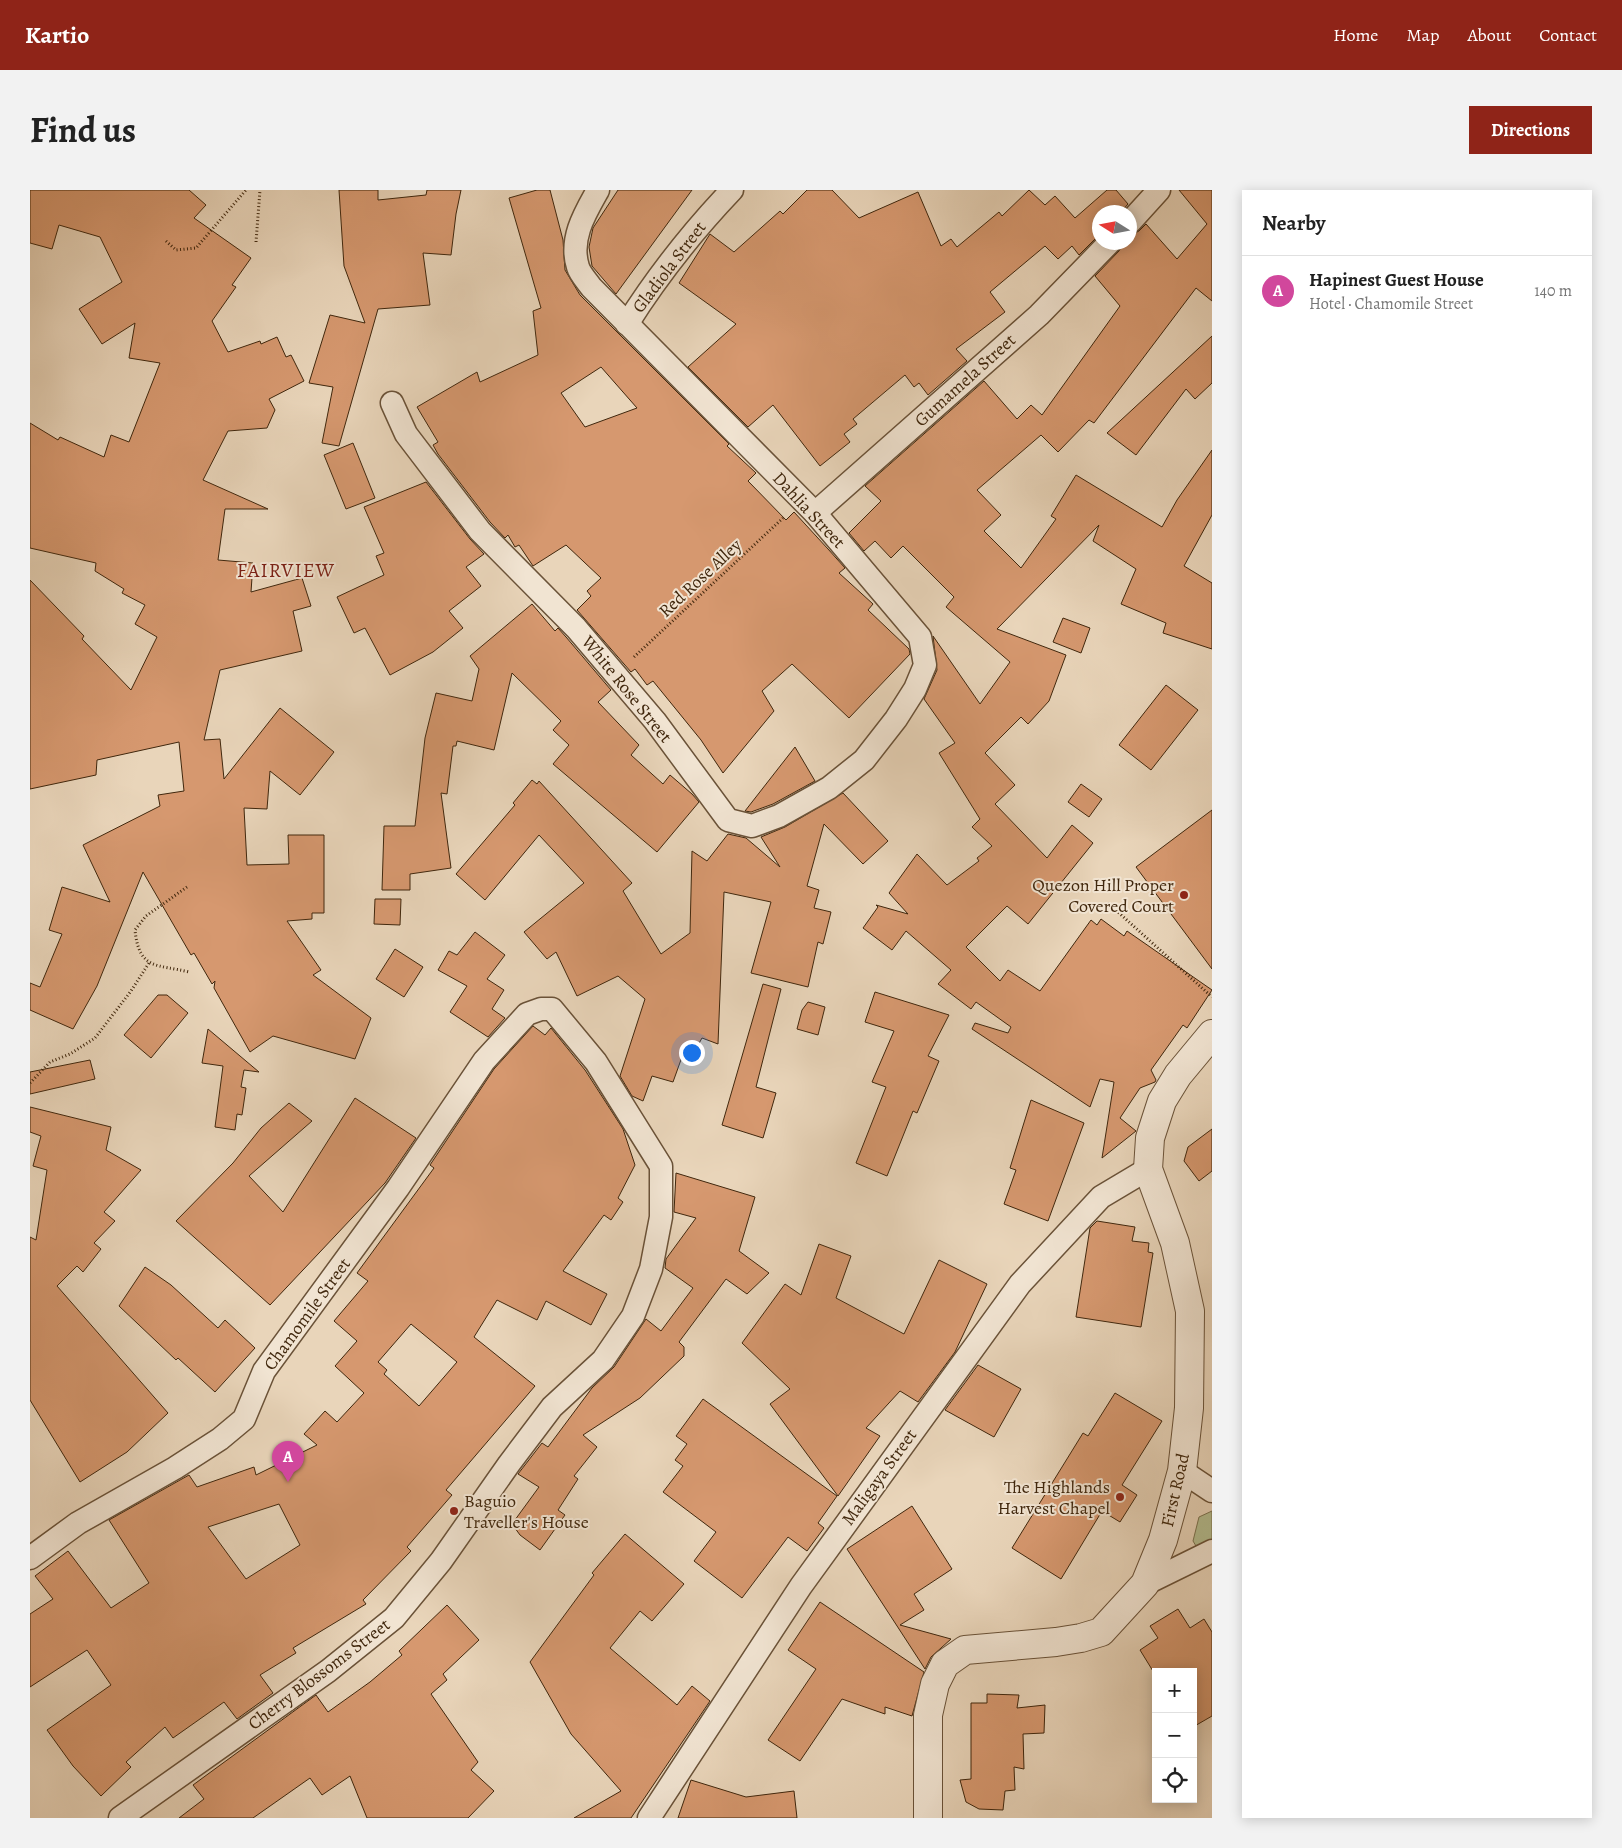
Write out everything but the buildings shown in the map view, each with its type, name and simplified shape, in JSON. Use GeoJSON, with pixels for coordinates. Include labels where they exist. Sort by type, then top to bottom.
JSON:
{"type":"FeatureCollection","features":[{"type":"Feature","properties":{"kind":"street","name":"Dahlia Street"},"geometry":{"type":"LineString","coordinates":[[598,190],[582,219],[575,245],[578,268],[591,287],[809,507],[920,637],[925,665],[915,690],[896,719]]}},
{"type":"Feature","properties":{"kind":"street","name":"Gladiola Street"},"geometry":{"type":"LineString","coordinates":[[627,324],[655,280],[699,225],[732,190]]}},
{"type":"Feature","properties":{"kind":"street"},"geometry":{"type":"LineString","coordinates":[[1137,215],[1160,190]]}},
{"type":"Feature","properties":{"kind":"street","name":"Gumamela Street"},"geometry":{"type":"LineString","coordinates":[[809,507],[1038,315],[1102,250]]}},
{"type":"Feature","properties":{"kind":"street","name":"White Rose Street"},"geometry":{"type":"LineString","coordinates":[[392,403],[406,434],[480,531],[576,628],[655,721],[728,820],[752,826],[779,816],[829,788],[864,760],[896,719]]}},
{"type":"Feature","properties":{"kind":"street","name":"Cherry Blossoms Street"},"geometry":{"type":"LineString","coordinates":[[120,1818],[328,1671],[394,1618],[441,1562],[509,1464],[552,1407],[603,1360],[633,1316],[651,1269],[661,1216],[661,1166],[596,1062],[552,1009],[541,1009],[527,1014],[510,1031]]}},
{"type":"Feature","properties":{"kind":"street","name":"Chamomile Street"},"geometry":{"type":"LineString","coordinates":[[30,1558],[78,1523],[174,1468],[220,1439],[244,1419],[264,1371],[398,1188],[484,1061],[510,1031]]}},
{"type":"Feature","properties":{"kind":"street","name":"First Road"},"geometry":{"type":"LineString","coordinates":[[928,1818],[928,1715],[935,1684],[945,1664],[965,1650],[1056,1642],[1081,1638],[1101,1632],[1145,1584],[1163,1540],[1182,1471],[1189,1408],[1190,1311],[1175,1243],[1148,1169],[1150,1138],[1162,1102],[1178,1075],[1212,1034]]}},
{"type":"Feature","properties":{"kind":"street","name":"Maligaya Street"},"geometry":{"type":"LineString","coordinates":[[648,1818],[801,1586],[1020,1284],[1101,1197],[1148,1169]]}},
{"type":"Feature","properties":{"kind":"street"},"geometry":{"type":"LineString","coordinates":[[1182,1471],[1212,1491]]}},
{"type":"Feature","properties":{"kind":"street"},"geometry":{"type":"LineString","coordinates":[[1145,1584],[1212,1551]]}},
{"type":"Feature","properties":{"kind":"path"},"geometry":{"type":"LineString","coordinates":[[166,241],[176,250],[196,248],[246,190]]}},
{"type":"Feature","properties":{"kind":"path"},"geometry":{"type":"LineString","coordinates":[[256,242],[260,190]]}},
{"type":"Feature","properties":{"kind":"path","name":"Red Rose Alley"},"geometry":{"type":"LineString","coordinates":[[615,674],[809,507]]}},
{"type":"Feature","properties":{"kind":"path"},"geometry":{"type":"LineString","coordinates":[[187,887],[146,916],[135,930],[141,955],[149,963],[190,972]]}},
{"type":"Feature","properties":{"kind":"path"},"geometry":{"type":"LineString","coordinates":[[1108,903],[1212,996]]}},
{"type":"Feature","properties":{"kind":"path"},"geometry":{"type":"LineString","coordinates":[[30,1083],[50,1062],[70,1054],[95,1038],[132,991],[149,963]]}},
{"type":"Feature","properties":{"kind":"green space"},"geometry":{"type":"Polygon","coordinates":[[[1212,1511],[1212,1541],[1196,1546],[1193,1541],[1199,1517],[1212,1511]]]}},
{"type":"Feature","properties":{"kind":"place","name":"Quezon Hill Proper Covered Court"},"geometry":{"type":"Point","coordinates":[1184,895]}},
{"type":"Feature","properties":{"kind":"place","name":"Hapinest Guest House"},"geometry":{"type":"Point","coordinates":[288,1482]}},
{"type":"Feature","properties":{"kind":"place","name":"The Highlands Harvest Chapel"},"geometry":{"type":"Point","coordinates":[1120,1497]}},
{"type":"Feature","properties":{"kind":"place","name":"Baguio Traveller's House"},"geometry":{"type":"Point","coordinates":[454,1511]}},
{"type":"Feature","properties":{"kind":"district","name":"FAIRVIEW"},"geometry":{"type":"Point","coordinates":[286,570]}}]}
